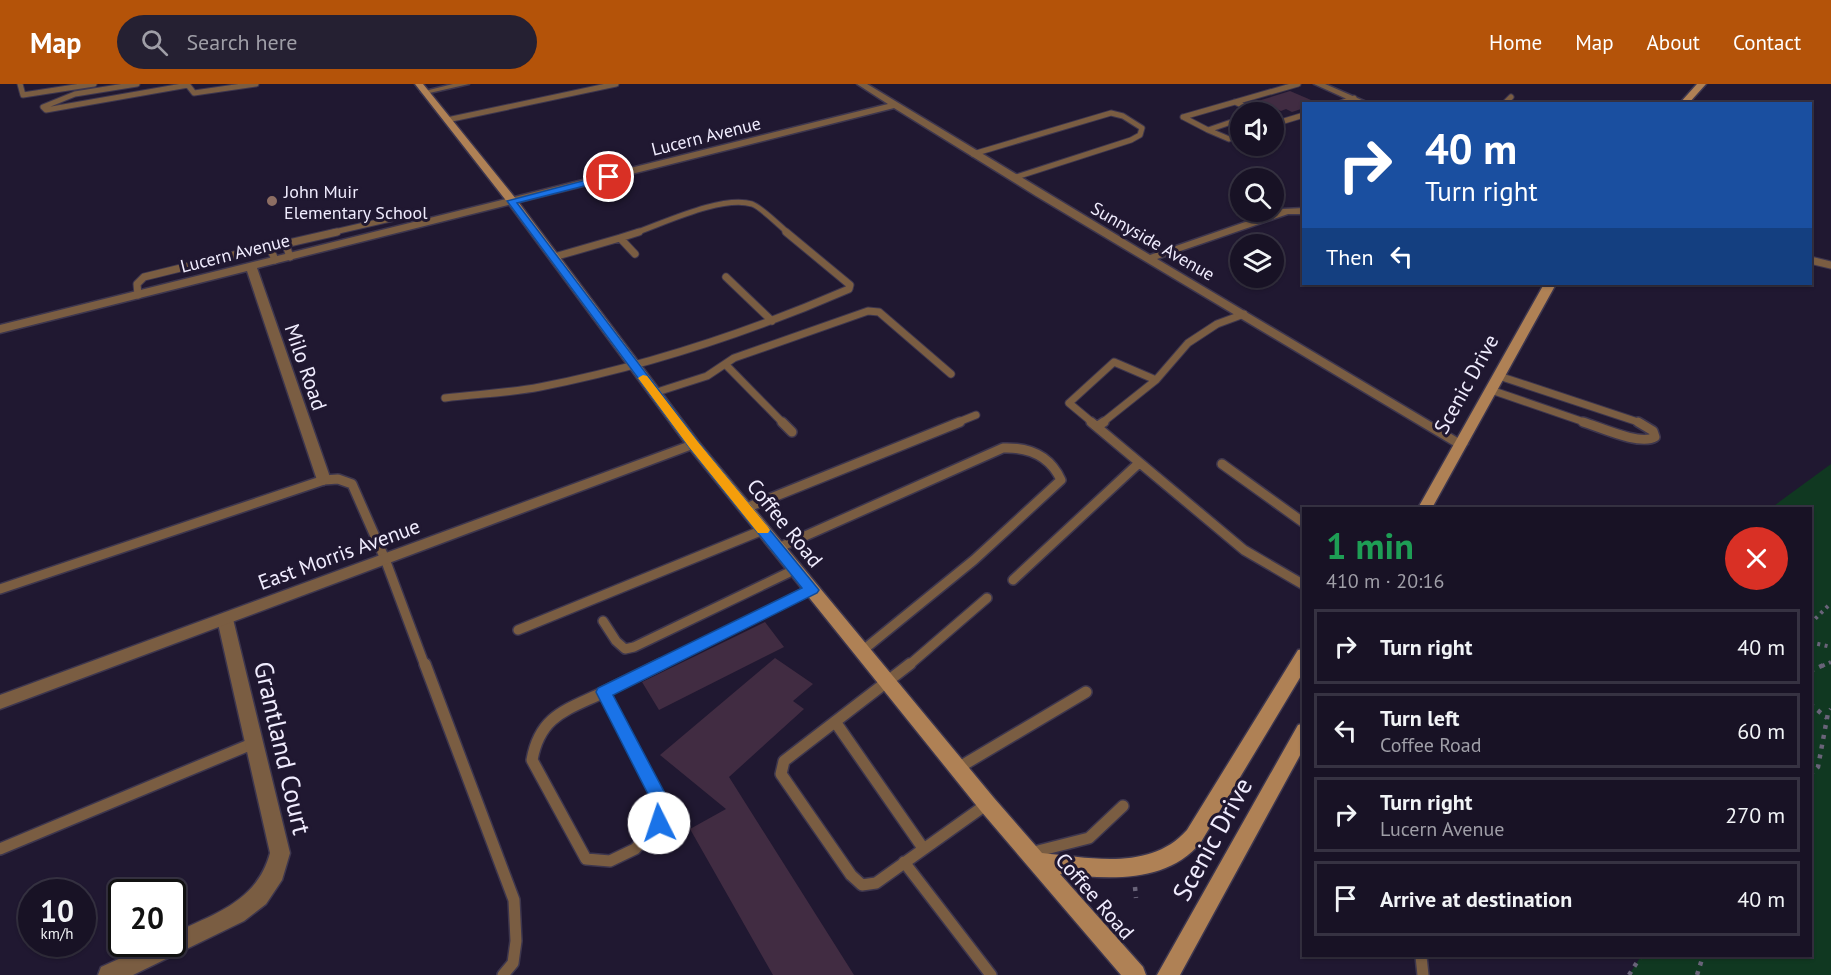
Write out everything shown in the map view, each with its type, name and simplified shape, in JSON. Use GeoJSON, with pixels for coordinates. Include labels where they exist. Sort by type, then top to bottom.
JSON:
{"type":"FeatureCollection","features":[{"type":"Feature","properties":{"kind":"main road"},"geometry":{"type":"LineString","coordinates":[[1685,102],[1702,84]]}},
{"type":"Feature","properties":{"kind":"main road","name":"Coffee Road"},"geometry":{"type":"LineString","coordinates":[[422,88],[512,201],[693,444],[987,804],[1135,975]]}},
{"type":"Feature","properties":{"kind":"main road","name":"Scenic Drive"},"geometry":{"type":"LineString","coordinates":[[1426,507],[1549,285]]}},
{"type":"Feature","properties":{"kind":"main road"},"geometry":{"type":"LineString","coordinates":[[1034,857],[1119,869],[1158,862],[1179,852],[1194,836],[1302,658]]}},
{"type":"Feature","properties":{"kind":"main road","name":"Scenic Drive"},"geometry":{"type":"LineString","coordinates":[[1168,975],[1302,734]]}},
{"type":"Feature","properties":{"kind":"street"},"geometry":{"type":"LineString","coordinates":[[422,88],[465,84]]}},
{"type":"Feature","properties":{"kind":"street","name":"Sunnyside Avenue"},"geometry":{"type":"LineString","coordinates":[[861,84],[973,154],[1461,444]]}},
{"type":"Feature","properties":{"kind":"street"},"geometry":{"type":"LineString","coordinates":[[1318,84],[1363,102]]}},
{"type":"Feature","properties":{"kind":"street","name":"Lucern Avenue"},"geometry":{"type":"LineString","coordinates":[[0,329],[896,105]]}},
{"type":"Feature","properties":{"kind":"street"},"geometry":{"type":"LineString","coordinates":[[1151,258],[1287,211],[1302,211]]}},
{"type":"Feature","properties":{"kind":"street","name":"Milo Road"},"geometry":{"type":"LineString","coordinates":[[251,266],[324,480]]}},
{"type":"Feature","properties":{"kind":"street","name":"East Morris Avenue"},"geometry":{"type":"LineString","coordinates":[[0,702],[693,444]]}},
{"type":"Feature","properties":{"kind":"street","name":"Grantland Court"},"geometry":{"type":"LineString","coordinates":[[109,975],[237,914],[259,897],[275,873],[280,853],[225,619]]}},
{"type":"Feature","properties":{"kind":"lane"},"geometry":{"type":"LineString","coordinates":[[20,84],[23,95],[94,84]]}},
{"type":"Feature","properties":{"kind":"lane"},"geometry":{"type":"LineString","coordinates":[[137,84],[68,96],[52,101],[43,107],[46,111],[187,85],[194,93],[256,84]]}},
{"type":"Feature","properties":{"kind":"lane"},"geometry":{"type":"LineString","coordinates":[[447,120],[616,84]]}},
{"type":"Feature","properties":{"kind":"lane"},"geometry":{"type":"LineString","coordinates":[[1235,102],[1298,84]]}},
{"type":"Feature","properties":{"kind":"lane"},"geometry":{"type":"LineString","coordinates":[[1506,102],[1511,97]]}},
{"type":"Feature","properties":{"kind":"lane"},"geometry":{"type":"LineString","coordinates":[[1343,102],[1354,98]]}},
{"type":"Feature","properties":{"kind":"lane"},"geometry":{"type":"LineString","coordinates":[[1230,103],[1183,117],[1230,139]]}},
{"type":"Feature","properties":{"kind":"lane"},"geometry":{"type":"LineString","coordinates":[[973,154],[1111,113],[1123,116],[1142,128],[1140,135],[1131,140],[1013,178]]}},
{"type":"Feature","properties":{"kind":"lane"},"geometry":{"type":"LineString","coordinates":[[1284,120],[1302,115]]}},
{"type":"Feature","properties":{"kind":"lane"},"geometry":{"type":"LineString","coordinates":[[1209,130],[1230,123]]}},
{"type":"Feature","properties":{"kind":"lane"},"geometry":{"type":"LineString","coordinates":[[445,398],[539,387],[634,365],[772,321],[849,289],[850,285],[753,204],[728,204],[703,210],[554,257]]}},
{"type":"Feature","properties":{"kind":"lane"},"geometry":{"type":"LineString","coordinates":[[290,257],[287,248],[289,243],[412,214]]}},
{"type":"Feature","properties":{"kind":"lane"},"geometry":{"type":"LineString","coordinates":[[391,219],[398,230]]}},
{"type":"Feature","properties":{"kind":"lane"},"geometry":{"type":"LineString","coordinates":[[620,238],[635,254]]}},
{"type":"Feature","properties":{"kind":"lane"},"geometry":{"type":"LineString","coordinates":[[138,295],[137,284],[144,277],[160,273],[254,250],[271,250],[275,261]]}},
{"type":"Feature","properties":{"kind":"lane"},"geometry":{"type":"LineString","coordinates":[[1812,260],[1831,265]]}},
{"type":"Feature","properties":{"kind":"lane"},"geometry":{"type":"LineString","coordinates":[[726,277],[772,321]]}},
{"type":"Feature","properties":{"kind":"lane"},"geometry":{"type":"LineString","coordinates":[[654,393],[727,366],[734,358],[868,311],[879,312],[951,374]]}},
{"type":"Feature","properties":{"kind":"lane"},"geometry":{"type":"LineString","coordinates":[[1098,426],[1156,380],[1188,343],[1217,324],[1244,314]]}},
{"type":"Feature","properties":{"kind":"lane"},"geometry":{"type":"LineString","coordinates":[[1156,380],[1114,362],[1069,403],[1244,550],[1302,584]]}},
{"type":"Feature","properties":{"kind":"lane"},"geometry":{"type":"LineString","coordinates":[[727,366],[792,432]]}},
{"type":"Feature","properties":{"kind":"lane"},"geometry":{"type":"LineString","coordinates":[[1491,390],[1631,438],[1650,440],[1655,437],[1653,431],[1639,422],[1498,376]]}},
{"type":"Feature","properties":{"kind":"lane"},"geometry":{"type":"LineString","coordinates":[[746,508],[976,415]]}},
{"type":"Feature","properties":{"kind":"lane"},"geometry":{"type":"LineString","coordinates":[[778,548],[1003,448],[1018,446],[1035,451],[1058,471],[1061,480],[974,560],[862,651]]}},
{"type":"Feature","properties":{"kind":"lane"},"geometry":{"type":"LineString","coordinates":[[1013,580],[1139,463]]}},
{"type":"Feature","properties":{"kind":"lane"},"geometry":{"type":"LineString","coordinates":[[1222,464],[1302,522]]}},
{"type":"Feature","properties":{"kind":"lane"},"geometry":{"type":"LineString","coordinates":[[0,589],[324,480],[338,479],[352,484],[385,559],[514,900],[515,952],[513,963],[503,975]]}},
{"type":"Feature","properties":{"kind":"lane"},"geometry":{"type":"LineString","coordinates":[[518,630],[763,530]]}},
{"type":"Feature","properties":{"kind":"lane"},"geometry":{"type":"LineString","coordinates":[[603,621],[616,641],[625,649],[634,647],[796,569]]}},
{"type":"Feature","properties":{"kind":"lane"},"geometry":{"type":"LineString","coordinates":[[604,692],[661,801],[659,823],[635,849],[610,861],[586,859],[532,760],[535,742],[550,719],[604,692],[812,590]]}},
{"type":"Feature","properties":{"kind":"lane"},"geometry":{"type":"LineString","coordinates":[[987,598],[888,683],[784,761],[781,774],[851,875],[862,885],[876,883],[987,804]]}},
{"type":"Feature","properties":{"kind":"lane"},"geometry":{"type":"LineString","coordinates":[[958,768],[1086,692]]}},
{"type":"Feature","properties":{"kind":"lane"},"geometry":{"type":"LineString","coordinates":[[836,723],[923,848]]}},
{"type":"Feature","properties":{"kind":"lane"},"geometry":{"type":"LineString","coordinates":[[0,849],[254,742]]}},
{"type":"Feature","properties":{"kind":"lane"},"geometry":{"type":"LineString","coordinates":[[1034,857],[1089,838],[1123,806]]}},
{"type":"Feature","properties":{"kind":"lane"},"geometry":{"type":"LineString","coordinates":[[904,862],[991,975]]}},
{"type":"Feature","properties":{"kind":"lane"},"geometry":{"type":"LineString","coordinates":[[1421,957],[1423,975]]}},
{"type":"Feature","properties":{"kind":"path"},"geometry":{"type":"LineString","coordinates":[[1812,622],[1831,603]]}},
{"type":"Feature","properties":{"kind":"path"},"geometry":{"type":"LineString","coordinates":[[1812,642],[1831,647]]}},
{"type":"Feature","properties":{"kind":"path"},"geometry":{"type":"LineString","coordinates":[[1812,670],[1831,662]]}},
{"type":"Feature","properties":{"kind":"path"},"geometry":{"type":"LineString","coordinates":[[1812,706],[1827,718]]}},
{"type":"Feature","properties":{"kind":"path"},"geometry":{"type":"LineString","coordinates":[[1812,773],[1818,767],[1827,718],[1831,709]]}},
{"type":"Feature","properties":{"kind":"path"},"geometry":{"type":"LineString","coordinates":[[1629,975],[1640,957]]}},
{"type":"Feature","properties":{"kind":"path"},"geometry":{"type":"LineString","coordinates":[[1697,975],[1702,957]]}},
{"type":"Feature","properties":{"kind":"green space"},"geometry":{"type":"Polygon","coordinates":[[[1831,464],[1831,975],[1629,975],[1640,957],[1812,957],[1812,507],[1772,507],[1831,464]]]}},
{"type":"Feature","properties":{"kind":"building"},"geometry":{"type":"Polygon","coordinates":[[[1290,91],[1316,102],[1302,102],[1302,109],[1292,112],[1284,110],[1284,102],[1258,101],[1290,91]]]}},
{"type":"Feature","properties":{"kind":"building"},"geometry":{"type":"Polygon","coordinates":[[[765,622],[784,647],[659,710],[642,682],[765,622]]]}},
{"type":"Feature","properties":{"kind":"building"},"geometry":{"type":"Polygon","coordinates":[[[775,658],[813,684],[793,701],[804,709],[729,777],[854,975],[773,975],[690,829],[726,809],[660,755],[775,658]]]}},
{"type":"Feature","properties":{"kind":"slow traffic"},"geometry":{"type":"LineString","coordinates":[[643,378],[763,530]]}},
{"type":"Feature","properties":{"kind":"place","name":"John Muir Elementary School"},"geometry":{"type":"Point","coordinates":[272,201]}},
{"type":"Feature","properties":{"kind":"route"},"geometry":{"type":"LineString","coordinates":[[609,177],[512,201],[693,444],[812,590],[604,692],[661,801],[659,823]]}}]}
